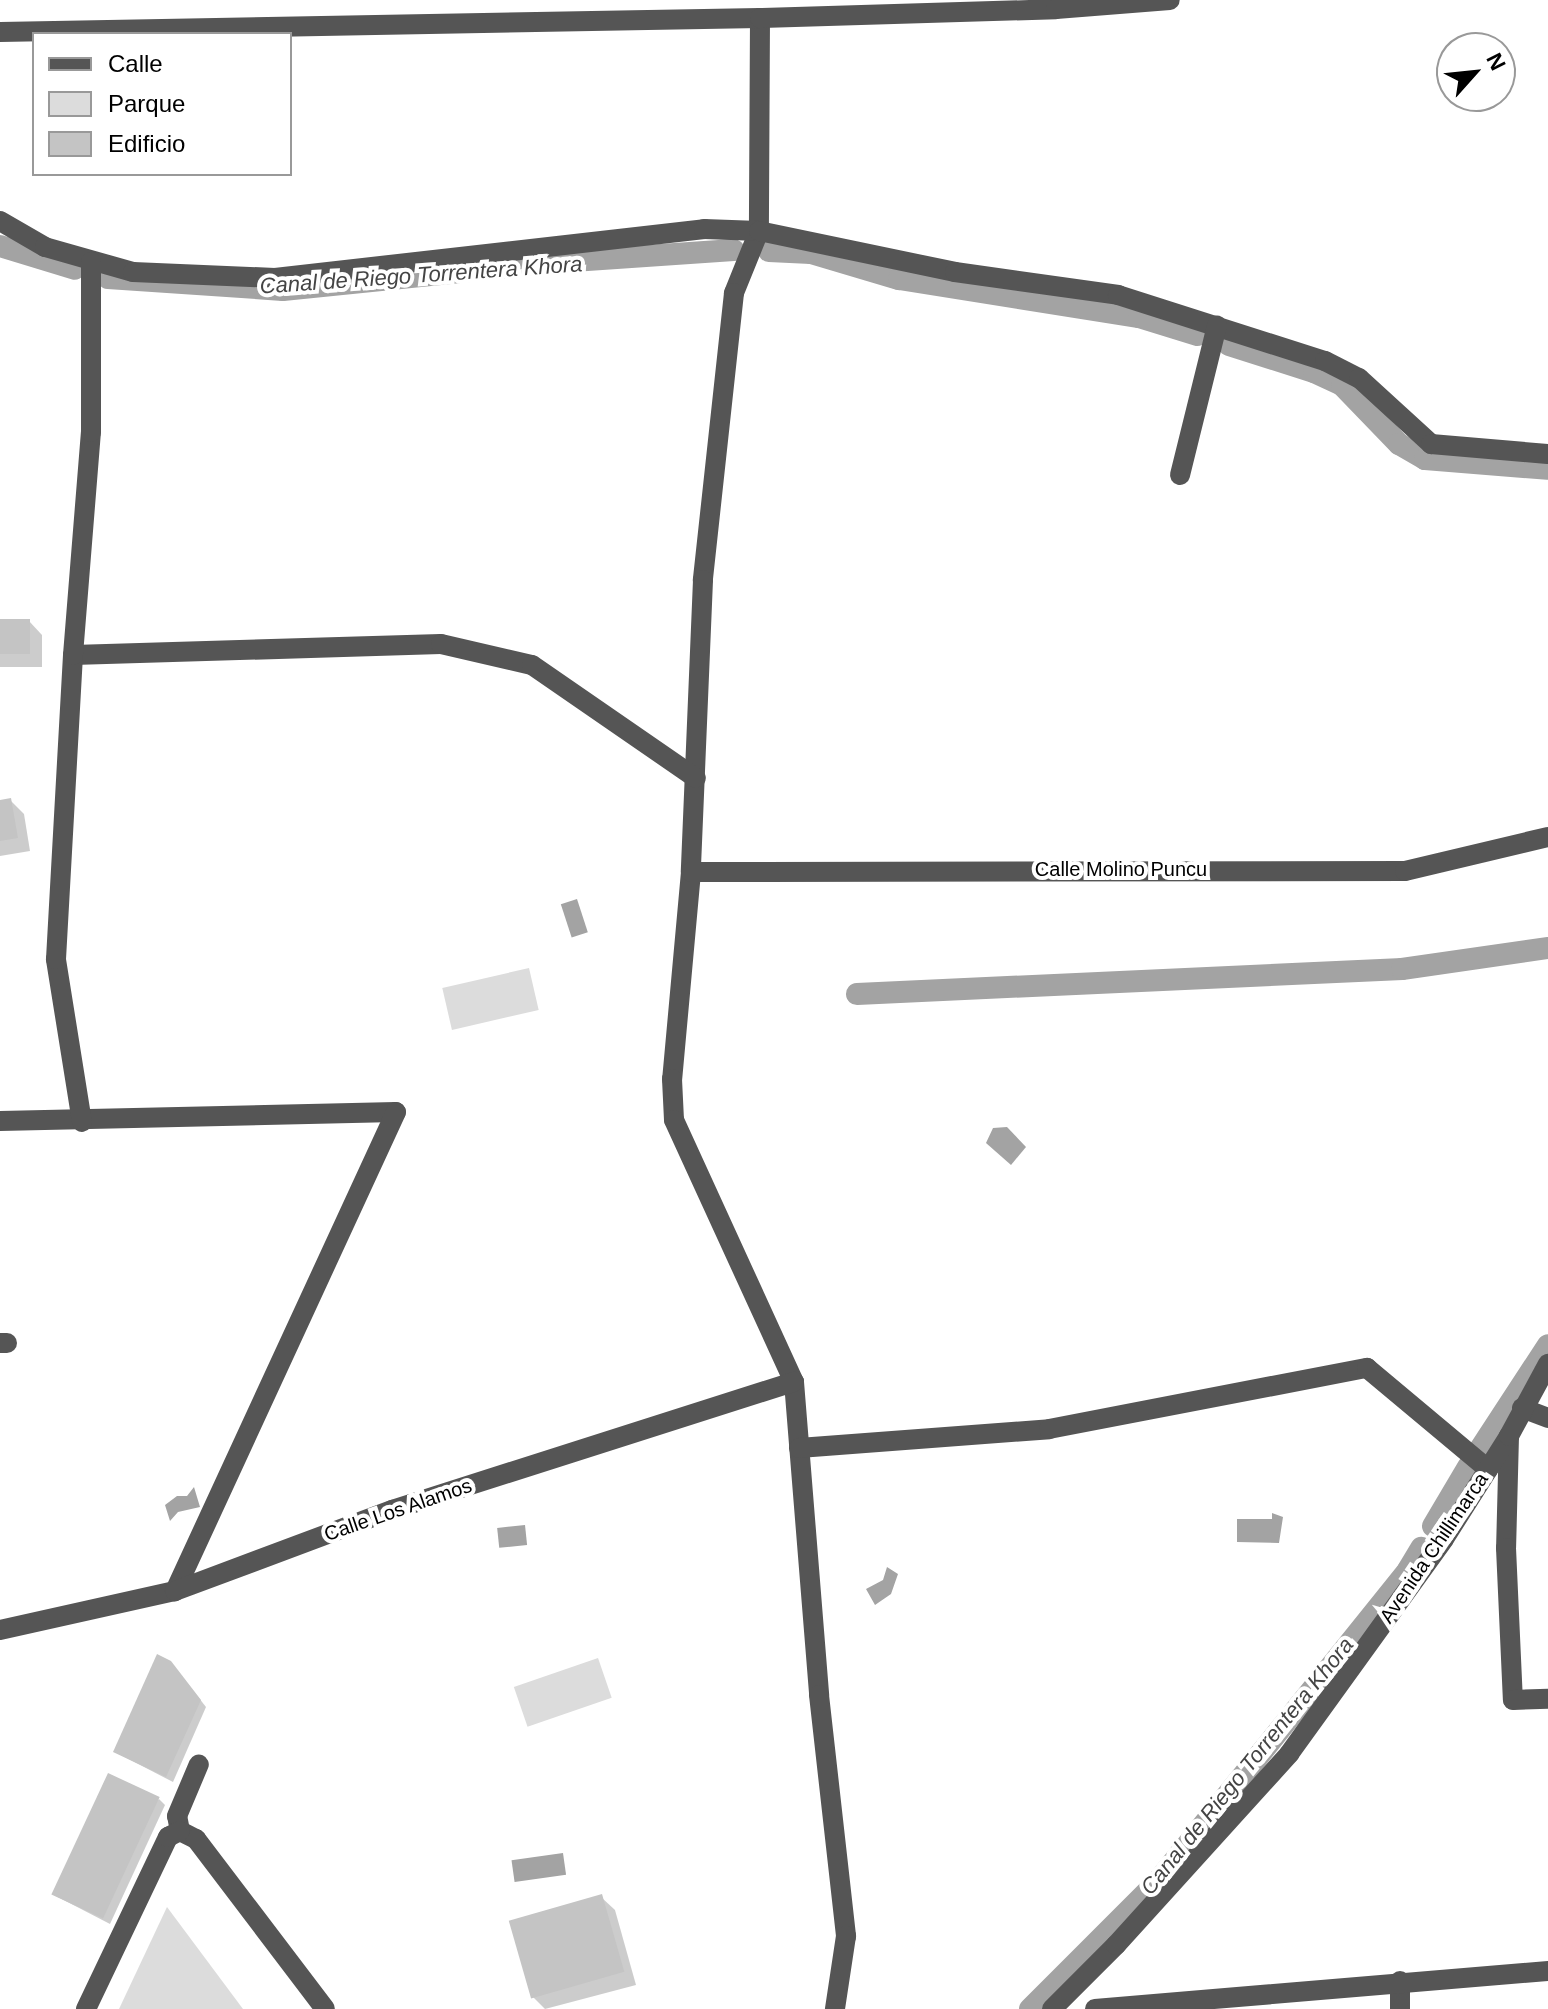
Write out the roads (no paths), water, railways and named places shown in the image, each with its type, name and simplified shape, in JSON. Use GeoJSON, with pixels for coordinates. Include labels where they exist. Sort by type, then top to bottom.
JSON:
{"type":"FeatureCollection","features":[{"type":"Feature","properties":{"kind":"street"},"geometry":{"type":"LineString","coordinates":[[0,32],[760,18],[841,8],[1056,9],[1170,0]]}},
{"type":"Feature","properties":{"kind":"street"},"geometry":{"type":"LineString","coordinates":[[760,18],[759,231],[734,293],[703,580],[691,872],[672,1079],[674,1120],[794,1382],[819,1695],[846,1936],[835,2009]]}},
{"type":"Feature","properties":{"kind":"street"},"geometry":{"type":"LineString","coordinates":[[0,221],[45,247],[133,272],[275,278],[704,229],[759,231],[955,272],[1118,295],[1325,361],[1359,378],[1431,444],[1548,454]]}},
{"type":"Feature","properties":{"kind":"street"},"geometry":{"type":"LineString","coordinates":[[82,1122],[56,959],[73,655],[91,432],[91,262]]}},
{"type":"Feature","properties":{"kind":"street"},"geometry":{"type":"LineString","coordinates":[[1180,475],[1217,326]]}},
{"type":"Feature","properties":{"kind":"street"},"geometry":{"type":"LineString","coordinates":[[73,655],[441,644],[532,665],[696,778]]}},
{"type":"Feature","properties":{"kind":"street","name":"Calle Molino Puncu"},"geometry":{"type":"LineString","coordinates":[[691,872],[1405,871],[1548,837]]}},
{"type":"Feature","properties":{"kind":"street"},"geometry":{"type":"LineString","coordinates":[[0,1121],[82,1122],[396,1112],[175,1591]]}},
{"type":"Feature","properties":{"kind":"street","name":"Avenida Chillimarca"},"geometry":{"type":"LineString","coordinates":[[1052,2009],[1116,1945],[1289,1754],[1444,1539],[1509,1436],[1548,1364]]}},
{"type":"Feature","properties":{"kind":"street"},"geometry":{"type":"LineString","coordinates":[[799,1448],[1049,1429],[1367,1368],[1488,1469]]}},
{"type":"Feature","properties":{"kind":"street","name":"Calle Los Alamos"},"geometry":{"type":"LineString","coordinates":[[0,1630],[175,1591],[392,1510],[794,1382]]}},
{"type":"Feature","properties":{"kind":"street"},"geometry":{"type":"LineString","coordinates":[[1522,1408],[1548,1418]]}},
{"type":"Feature","properties":{"kind":"street"},"geometry":{"type":"LineString","coordinates":[[1509,1436],[1506,1548],[1513,1700],[1548,1699]]}},
{"type":"Feature","properties":{"kind":"street"},"geometry":{"type":"LineString","coordinates":[[180,1831],[177,1816],[199,1764]]}},
{"type":"Feature","properties":{"kind":"street"},"geometry":{"type":"LineString","coordinates":[[86,2009],[168,1837],[180,1831]]}},
{"type":"Feature","properties":{"kind":"street"},"geometry":{"type":"LineString","coordinates":[[180,1831],[196,1839],[325,2009]]}},
{"type":"Feature","properties":{"kind":"street"},"geometry":{"type":"LineString","coordinates":[[1095,2009],[1400,1981],[1548,1971]]}},
{"type":"Feature","properties":{"kind":"street"},"geometry":{"type":"LineString","coordinates":[[1400,1981],[1400,2009]]}},
{"type":"Feature","properties":{"kind":"waterway","name":"Canal de Riego Torrentera Khora"},"geometry":{"type":"LineString","coordinates":[[0,246],[75,269]]}},
{"type":"Feature","properties":{"kind":"waterway","name":"Canal de Riego Torrentera Khora"},"geometry":{"type":"LineString","coordinates":[[108,278],[283,290],[558,262],[734,250]]}},
{"type":"Feature","properties":{"kind":"waterway","name":"Canal de Riego Torrentera Khora"},"geometry":{"type":"LineString","coordinates":[[769,251],[811,253],[899,279],[1139,317],[1197,335]]}},
{"type":"Feature","properties":{"kind":"waterway","name":"Canal de Riego Torrentera Khora"},"geometry":{"type":"LineString","coordinates":[[1229,345],[1314,372],[1342,385],[1399,444],[1425,459],[1548,469]]}},
{"type":"Feature","properties":{"kind":"waterway"},"geometry":{"type":"LineString","coordinates":[[857,994],[1402,969],[1548,948]]}},
{"type":"Feature","properties":{"kind":"waterway","name":"Canal de Riego Torrentera Khora"},"geometry":{"type":"LineString","coordinates":[[1480,1449],[1548,1345]]}},
{"type":"Feature","properties":{"kind":"waterway","name":"Canal de Riego Torrentera Khora"},"geometry":{"type":"LineString","coordinates":[[1433,1526],[1468,1467]]}},
{"type":"Feature","properties":{"kind":"waterway","name":"Canal de Riego Torrentera Khora"},"geometry":{"type":"LineString","coordinates":[[1030,2009],[1159,1880],[1408,1570],[1421,1548]]}}]}
